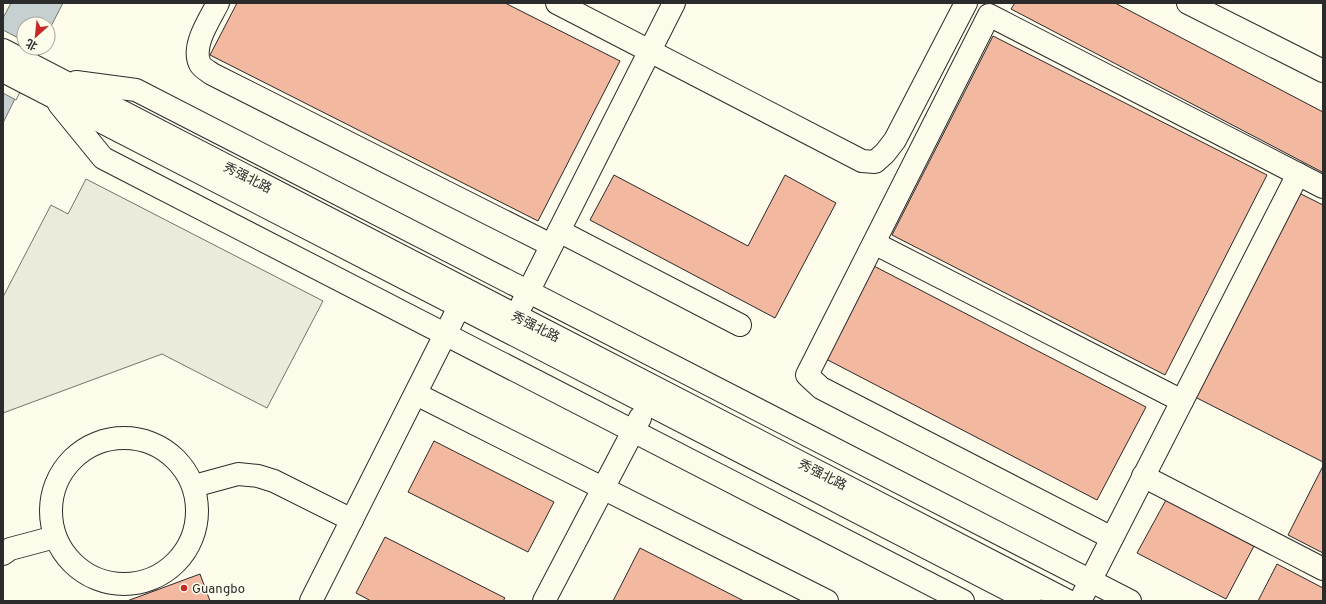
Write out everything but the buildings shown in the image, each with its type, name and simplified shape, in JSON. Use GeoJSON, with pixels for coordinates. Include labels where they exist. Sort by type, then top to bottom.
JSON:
{"type":"FeatureCollection","features":[{"type":"Feature","properties":{"kind":"street"},"geometry":{"type":"LineString","coordinates":[[218,3],[200,38],[197,52],[200,65],[212,74],[740,325]]}},
{"type":"Feature","properties":{"kind":"street"},"geometry":{"type":"LineString","coordinates":[[557,3],[862,161],[875,162],[885,154],[895,140],[966,3]]}},
{"type":"Feature","properties":{"kind":"street"},"geometry":{"type":"LineString","coordinates":[[512,323],[674,3]]}},
{"type":"Feature","properties":{"kind":"street"},"geometry":{"type":"LineString","coordinates":[[1188,3],[1323,72]]}},
{"type":"Feature","properties":{"kind":"street"},"geometry":{"type":"LineString","coordinates":[[1112,538],[821,388],[807,375],[989,15],[1323,187]]}},
{"type":"Feature","properties":{"kind":"street","name":"秀强北路"},"geometry":{"type":"LineString","coordinates":[[3,50],[53,86],[464,299],[1068,601]]}},
{"type":"Feature","properties":{"kind":"street","name":"秀强北路"},"geometry":{"type":"LineString","coordinates":[[3,71],[53,86]]}},
{"type":"Feature","properties":{"kind":"street"},"geometry":{"type":"LineString","coordinates":[[53,86],[136,90],[1130,601]]}},
{"type":"Feature","properties":{"kind":"street"},"geometry":{"type":"LineString","coordinates":[[53,86],[103,158],[963,601]]}},
{"type":"Feature","properties":{"kind":"street"},"geometry":{"type":"LineString","coordinates":[[1080,601],[1298,174]]}},
{"type":"Feature","properties":{"kind":"street"},"geometry":{"type":"LineString","coordinates":[[874,243],[1182,401]]}},
{"type":"Feature","properties":{"kind":"street"},"geometry":{"type":"LineString","coordinates":[[316,599],[352,520],[464,299]]}},
{"type":"Feature","properties":{"kind":"street","name":"秀强北路"},"geometry":{"type":"LineString","coordinates":[[512,323],[647,403],[1030,601]]}},
{"type":"Feature","properties":{"kind":"street"},"geometry":{"type":"LineString","coordinates":[[416,394],[826,601]]}},
{"type":"Feature","properties":{"kind":"street"},"geometry":{"type":"LineString","coordinates":[[544,601],[647,403]]}},
{"type":"Feature","properties":{"kind":"street"},"geometry":{"type":"LineString","coordinates":[[122,437],[145,440],[152,443],[166,450],[183,466],[194,486],[198,511],[194,536],[181,558],[162,575],[138,583],[112,584],[88,575],[68,559],[55,537],[50,514],[53,491],[56,484],[63,470],[78,452],[99,441],[122,437]]}},
{"type":"Feature","properties":{"kind":"street"},"geometry":{"type":"LineString","coordinates":[[194,486],[238,474],[258,476],[274,481],[352,520]]}},
{"type":"Feature","properties":{"kind":"street"},"geometry":{"type":"LineString","coordinates":[[1143,476],[1323,569]]}},
{"type":"Feature","properties":{"kind":"street"},"geometry":{"type":"LineString","coordinates":[[3,554],[10,549],[55,537]]}},
{"type":"Feature","properties":{"kind":"shaded area"},"geometry":{"type":"Polygon","coordinates":[[[11,3],[63,3],[56,17],[16,16],[16,56],[36,56],[3,123],[3,18],[11,3]]]}},
{"type":"Feature","properties":{"kind":"shaded area"},"geometry":{"type":"Polygon","coordinates":[[[86,179],[323,301],[267,408],[162,354],[3,413],[3,297],[51,205],[68,214],[86,179]]]}},
{"type":"Feature","properties":{"kind":"pier"},"geometry":{"type":"Polygon","coordinates":[[[3,30],[16,37],[16,56],[38,56],[16,100],[3,93],[3,30]]]}},
{"type":"Feature","properties":{"kind":"place","name":"Guangbo"},"geometry":{"type":"Point","coordinates":[184,588]}}]}
